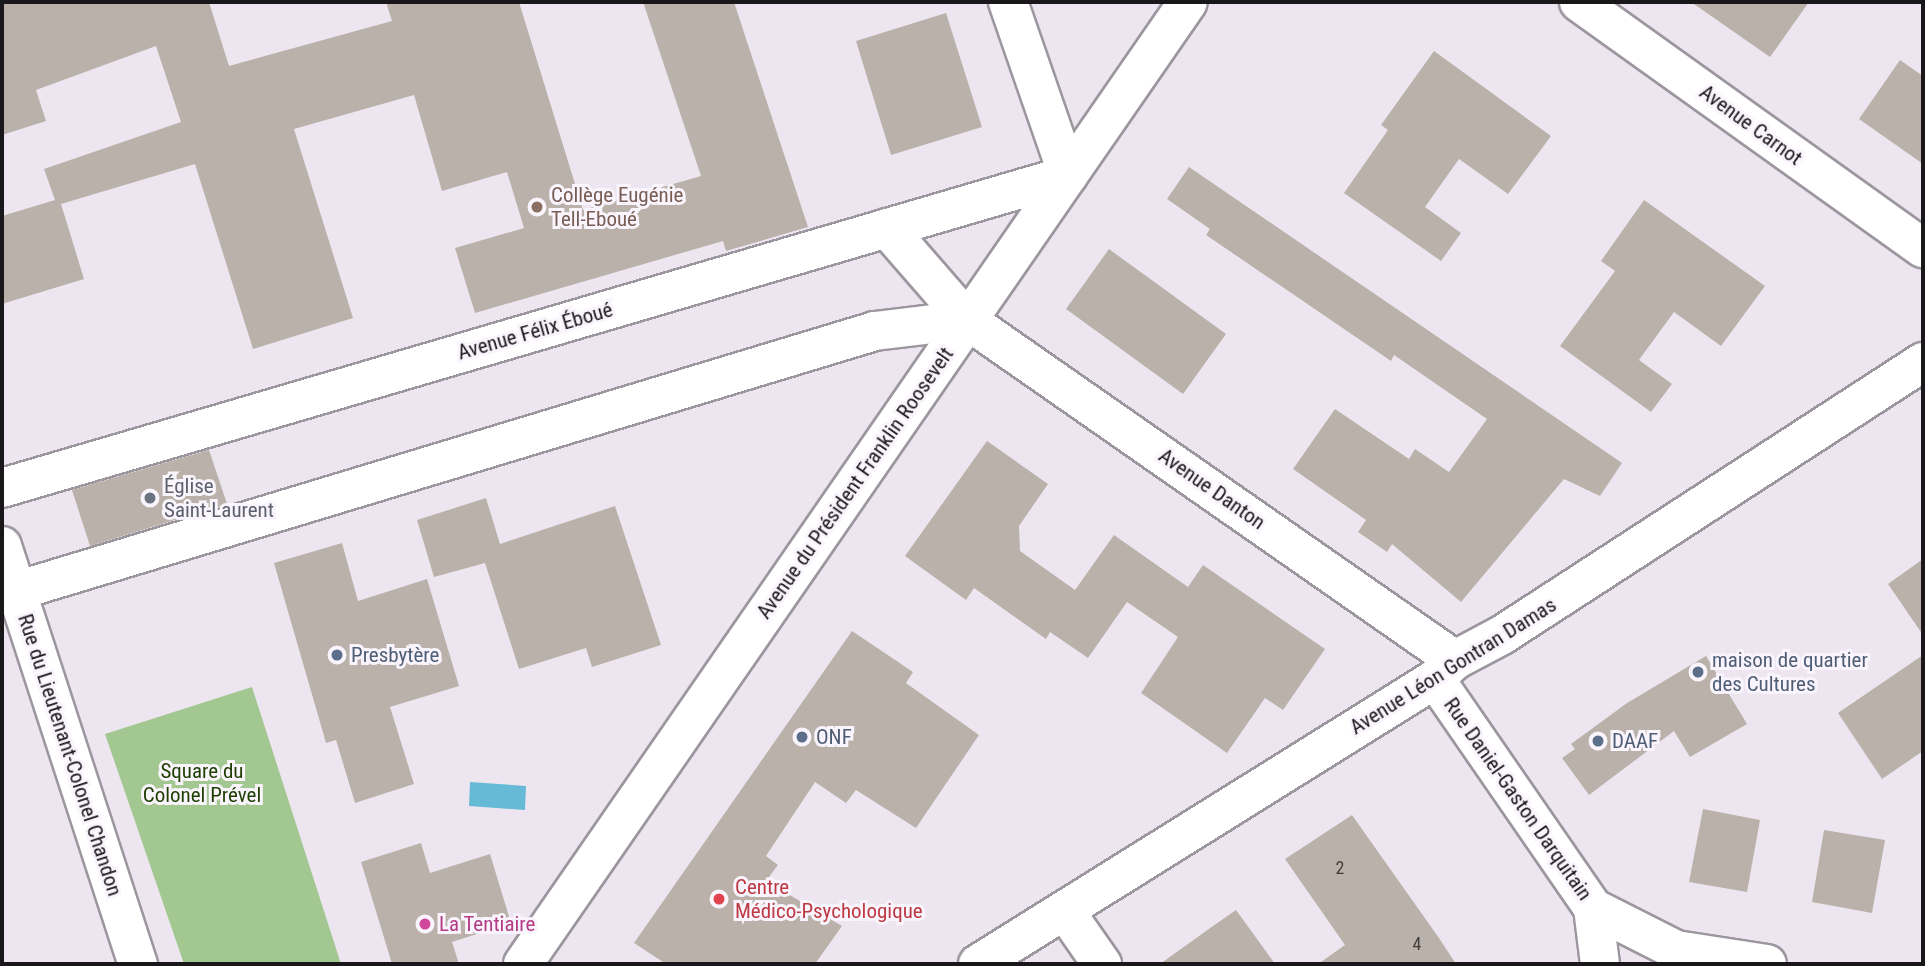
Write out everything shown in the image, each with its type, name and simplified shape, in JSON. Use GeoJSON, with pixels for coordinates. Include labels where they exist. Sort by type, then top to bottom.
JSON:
{"type":"FeatureCollection","features":[{"type":"Feature","properties":{"kind":"street"},"geometry":{"type":"LineString","coordinates":[[1008,2],[1068,175]]}},
{"type":"Feature","properties":{"kind":"street","name":"Avenue du Président Franklin Roosevelt"},"geometry":{"type":"LineString","coordinates":[[523,964],[1188,2]]}},
{"type":"Feature","properties":{"kind":"street","name":"Avenue Carnot"},"geometry":{"type":"LineString","coordinates":[[1579,2],[1923,248]]}},
{"type":"Feature","properties":{"kind":"street","name":"Avenue Félix Éboué"},"geometry":{"type":"LineString","coordinates":[[2,488],[1068,175]]}},
{"type":"Feature","properties":{"kind":"street","name":"Avenue Danton"},"geometry":{"type":"LineString","coordinates":[[887,228],[967,320],[1445,670]]}},
{"type":"Feature","properties":{"kind":"street"},"geometry":{"type":"LineString","coordinates":[[16,592],[875,331],[967,320]]}},
{"type":"Feature","properties":{"kind":"street","name":"Avenue Léon Gontran Damas"},"geometry":{"type":"LineString","coordinates":[[978,964],[1502,635],[1923,362]]}},
{"type":"Feature","properties":{"kind":"street","name":"Rue du Lieutenant-Colonel Chandon"},"geometry":{"type":"LineString","coordinates":[[2,549],[138,964]]}},
{"type":"Feature","properties":{"kind":"street","name":"Rue Daniel-Gaston Darquitain"},"geometry":{"type":"LineString","coordinates":[[1445,670],[1593,908],[1600,964]]}},
{"type":"Feature","properties":{"kind":"street"},"geometry":{"type":"LineString","coordinates":[[1593,908],[1676,950],[1767,964]]}},
{"type":"Feature","properties":{"kind":"street"},"geometry":{"type":"LineString","coordinates":[[1065,911],[1102,964]]}},
{"type":"Feature","properties":{"kind":"green space","name":"Square du Colonel Prével"},"geometry":{"type":"Polygon","coordinates":[[[252,687],[341,964],[184,964],[105,734],[252,687]]]}},
{"type":"Feature","properties":{"kind":"water"},"geometry":{"type":"Polygon","coordinates":[[[470,782],[526,786],[525,810],[469,806],[470,782]]]}},
{"type":"Feature","properties":{"kind":"building"},"geometry":{"type":"Polygon","coordinates":[[[2,2],[209,2],[229,66],[392,21],[386,2],[519,2],[583,210],[701,176],[643,2],[734,2],[808,227],[726,251],[723,241],[475,313],[455,248],[524,228],[507,172],[442,191],[414,95],[294,129],[353,318],[253,349],[195,164],[61,204],[84,279],[2,304],[2,216],[55,200],[44,169],[181,122],[156,46],[36,90],[46,121],[2,135],[2,2]]]}},
{"type":"Feature","properties":{"kind":"building"},"geometry":{"type":"Polygon","coordinates":[[[1691,2],[1809,2],[1770,57],[1691,2]]]}},
{"type":"Feature","properties":{"kind":"building"},"geometry":{"type":"Polygon","coordinates":[[[946,13],[982,127],[891,155],[856,41],[946,13]]]}},
{"type":"Feature","properties":{"kind":"building"},"geometry":{"type":"Polygon","coordinates":[[[1434,51],[1551,136],[1508,194],[1459,159],[1425,207],[1461,233],[1441,261],[1344,193],[1388,130],[1381,125],[1434,51]]]}},
{"type":"Feature","properties":{"kind":"building"},"geometry":{"type":"Polygon","coordinates":[[[1900,60],[1923,76],[1923,164],[1859,119],[1900,60]]]}},
{"type":"Feature","properties":{"kind":"building"},"geometry":{"type":"Polygon","coordinates":[[[1189,167],[1622,463],[1600,496],[1564,479],[1461,602],[1392,544],[1387,552],[1358,532],[1366,520],[1293,469],[1335,409],[1409,459],[1415,449],[1449,472],[1487,419],[1394,355],[1391,361],[1206,235],[1210,229],[1167,199],[1189,167]]]}},
{"type":"Feature","properties":{"kind":"building"},"geometry":{"type":"Polygon","coordinates":[[[1644,200],[1765,286],[1721,346],[1674,312],[1639,360],[1672,384],[1651,412],[1560,346],[1615,271],[1601,261],[1644,200]]]}},
{"type":"Feature","properties":{"kind":"building"},"geometry":{"type":"Polygon","coordinates":[[[1109,249],[1226,334],[1183,394],[1066,309],[1109,249]]]}},
{"type":"Feature","properties":{"kind":"building"},"geometry":{"type":"Polygon","coordinates":[[[987,441],[1048,484],[1019,526],[1020,551],[1075,590],[1114,535],[1188,587],[1203,565],[1325,649],[1283,710],[1265,698],[1227,753],[1141,693],[1178,637],[1127,602],[1088,658],[1050,632],[1046,639],[974,588],[966,600],[905,556],[987,441]]]}},
{"type":"Feature","properties":{"kind":"building","name":"Église Saint-Laurent"},"geometry":{"type":"Polygon","coordinates":[[[209,450],[227,504],[90,546],[72,490],[209,450]]]}},
{"type":"Feature","properties":{"kind":"building"},"geometry":{"type":"Polygon","coordinates":[[[486,498],[500,544],[615,506],[661,645],[592,667],[586,648],[519,669],[485,563],[434,577],[417,520],[486,498]]]}},
{"type":"Feature","properties":{"kind":"building"},"geometry":{"type":"Polygon","coordinates":[[[342,543],[358,601],[427,579],[459,686],[390,707],[414,784],[355,803],[336,740],[326,743],[274,563],[342,543]]]}},
{"type":"Feature","properties":{"kind":"building"},"geometry":{"type":"Polygon","coordinates":[[[1923,559],[1923,635],[1888,584],[1923,559]]]}},
{"type":"Feature","properties":{"kind":"building"},"geometry":{"type":"Polygon","coordinates":[[[852,631],[913,672],[906,683],[979,735],[916,828],[856,790],[846,803],[815,782],[766,856],[778,865],[766,881],[842,926],[815,964],[666,964],[634,943],[852,631]]]}},
{"type":"Feature","properties":{"kind":"building"},"geometry":{"type":"Polygon","coordinates":[[[1923,655],[1923,751],[1882,779],[1838,713],[1923,655]]]}},
{"type":"Feature","properties":{"kind":"building"},"geometry":{"type":"Polygon","coordinates":[[[1706,656],[1747,724],[1690,757],[1674,731],[1589,795],[1562,758],[1575,749],[1571,744],[1627,703],[1706,656]]]}},
{"type":"Feature","properties":{"kind":"building"},"geometry":{"type":"Polygon","coordinates":[[[1703,809],[1760,820],[1747,892],[1689,882],[1703,809]]]}},
{"type":"Feature","properties":{"kind":"building"},"geometry":{"type":"Polygon","coordinates":[[[1352,815],[1456,964],[1318,964],[1345,945],[1285,859],[1352,815]]]}},
{"type":"Feature","properties":{"kind":"building"},"geometry":{"type":"Polygon","coordinates":[[[1824,830],[1885,840],[1872,913],[1812,902],[1824,830]]]}},
{"type":"Feature","properties":{"kind":"building"},"geometry":{"type":"Polygon","coordinates":[[[421,843],[430,873],[490,854],[511,923],[452,942],[459,964],[392,964],[361,862],[421,843]]]}},
{"type":"Feature","properties":{"kind":"building"},"geometry":{"type":"Polygon","coordinates":[[[1236,910],[1275,964],[1160,964],[1213,926],[1236,910]]]}},
{"type":"Feature","properties":{"kind":"place","name":"Collège Eugénie Tell-Eboué"},"geometry":{"type":"Point","coordinates":[537,207]}},
{"type":"Feature","properties":{"kind":"place","name":"Église Saint-Laurent"},"geometry":{"type":"Point","coordinates":[150,498]}},
{"type":"Feature","properties":{"kind":"place","name":"Presbytère"},"geometry":{"type":"Point","coordinates":[337,655]}},
{"type":"Feature","properties":{"kind":"place","name":"maison de quartier des Cultures"},"geometry":{"type":"Point","coordinates":[1698,672]}},
{"type":"Feature","properties":{"kind":"place","name":"ONF"},"geometry":{"type":"Point","coordinates":[802,737]}},
{"type":"Feature","properties":{"kind":"place","name":"DAAF"},"geometry":{"type":"Point","coordinates":[1598,741]}},
{"type":"Feature","properties":{"kind":"place","name":"Centre Médico-Psychologique"},"geometry":{"type":"Point","coordinates":[719,899]}},
{"type":"Feature","properties":{"kind":"place","name":"La Tentiaire"},"geometry":{"type":"Point","coordinates":[425,924]}}]}
